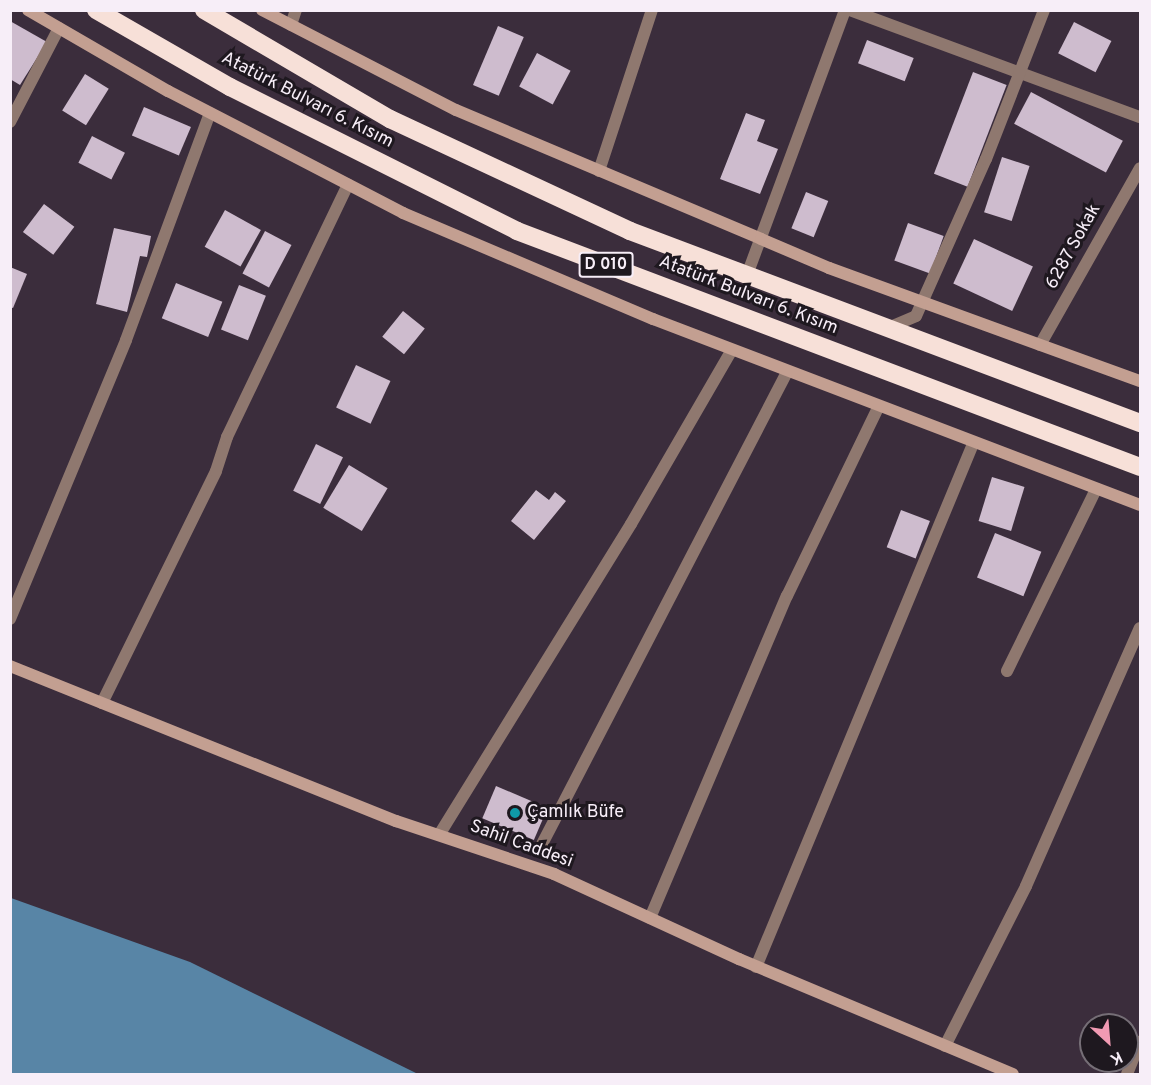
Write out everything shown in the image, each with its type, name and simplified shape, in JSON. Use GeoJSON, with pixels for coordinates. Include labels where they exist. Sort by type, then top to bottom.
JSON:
{"type":"FeatureCollection","features":[{"type":"Feature","properties":{"kind":"highway","name":"Atatürk Bulvarı 6. Kısım"},"geometry":{"type":"LineString","coordinates":[[96,10],[230,87],[517,231],[1140,467]]}},
{"type":"Feature","properties":{"kind":"highway","name":"Atatürk Bulvarı 6. Kısım"},"geometry":{"type":"LineString","coordinates":[[204,10],[390,120],[630,231],[1140,423]]}},
{"type":"Feature","properties":{"kind":"street"},"geometry":{"type":"LineString","coordinates":[[28,10],[210,113],[403,213],[787,372],[1140,505]]}},
{"type":"Feature","properties":{"kind":"street"},"geometry":{"type":"LineString","coordinates":[[262,10],[456,110],[599,171],[761,239],[923,302],[1140,381]]}},
{"type":"Feature","properties":{"kind":"street"},"geometry":{"type":"LineString","coordinates":[[291,25],[296,10]]}},
{"type":"Feature","properties":{"kind":"street"},"geometry":{"type":"LineString","coordinates":[[599,171],[652,10]]}},
{"type":"Feature","properties":{"kind":"street"},"geometry":{"type":"LineString","coordinates":[[747,274],[848,10],[1140,117]]}},
{"type":"Feature","properties":{"kind":"street"},"geometry":{"type":"LineString","coordinates":[[888,328],[916,316],[923,302],[986,159],[1044,10]]}},
{"type":"Feature","properties":{"kind":"street"},"geometry":{"type":"LineString","coordinates":[[10,122],[59,28]]}},
{"type":"Feature","properties":{"kind":"street"},"geometry":{"type":"LineString","coordinates":[[10,619],[126,340],[210,113]]}},
{"type":"Feature","properties":{"kind":"street","name":"6287 Sokak"},"geometry":{"type":"LineString","coordinates":[[1040,345],[1140,168]]}},
{"type":"Feature","properties":{"kind":"street"},"geometry":{"type":"LineString","coordinates":[[102,703],[216,471],[227,437],[348,184]]}},
{"type":"Feature","properties":{"kind":"street"},"geometry":{"type":"LineString","coordinates":[[439,835],[631,524],[732,350]]}},
{"type":"Feature","properties":{"kind":"street"},"geometry":{"type":"LineString","coordinates":[[540,848],[787,372]]}},
{"type":"Feature","properties":{"kind":"street"},"geometry":{"type":"LineString","coordinates":[[650,918],[787,596],[879,408]]}},
{"type":"Feature","properties":{"kind":"street"},"geometry":{"type":"LineString","coordinates":[[756,967],[973,444]]}},
{"type":"Feature","properties":{"kind":"street"},"geometry":{"type":"LineString","coordinates":[[1007,671],[1096,489]]}},
{"type":"Feature","properties":{"kind":"street"},"geometry":{"type":"LineString","coordinates":[[945,1046],[1026,886],[1140,628]]}},
{"type":"Feature","properties":{"kind":"street","name":"Sahil Caddesi"},"geometry":{"type":"LineString","coordinates":[[10,666],[439,835],[554,874],[756,967],[1013,1074]]}},
{"type":"Feature","properties":{"kind":"street"},"geometry":{"type":"LineString","coordinates":[[1127,1074],[1140,1042]]}},
{"type":"Feature","properties":{"kind":"water"},"geometry":{"type":"Polygon","coordinates":[[[11,898],[190,962],[418,1074],[11,1074],[11,898]]]}},
{"type":"Feature","properties":{"kind":"building"},"geometry":{"type":"Polygon","coordinates":[[[10,21],[47,42],[20,85],[10,79],[10,21]]]}},
{"type":"Feature","properties":{"kind":"building"},"geometry":{"type":"Polygon","coordinates":[[[1074,22],[1111,41],[1096,72],[1058,53],[1074,22]]]}},
{"type":"Feature","properties":{"kind":"building"},"geometry":{"type":"Polygon","coordinates":[[[498,26],[524,37],[499,96],[473,85],[498,26]]]}},
{"type":"Feature","properties":{"kind":"building"},"geometry":{"type":"Polygon","coordinates":[[[867,40],[914,58],[905,81],[858,63],[867,40]]]}},
{"type":"Feature","properties":{"kind":"building"},"geometry":{"type":"Polygon","coordinates":[[[537,53],[571,71],[553,104],[519,87],[537,53]]]}},
{"type":"Feature","properties":{"kind":"building"},"geometry":{"type":"Polygon","coordinates":[[[973,72],[1007,85],[968,187],[934,174],[973,72]]]}},
{"type":"Feature","properties":{"kind":"building"},"geometry":{"type":"Polygon","coordinates":[[[85,74],[109,89],[86,125],[62,110],[85,74]]]}},
{"type":"Feature","properties":{"kind":"building"},"geometry":{"type":"Polygon","coordinates":[[[1031,92],[1123,141],[1106,173],[1014,124],[1031,92]]]}},
{"type":"Feature","properties":{"kind":"building"},"geometry":{"type":"Polygon","coordinates":[[[144,107],[191,127],[179,155],[132,136],[144,107]]]}},
{"type":"Feature","properties":{"kind":"building"},"geometry":{"type":"Polygon","coordinates":[[[746,113],[765,120],[757,141],[778,149],[760,194],[720,179],[746,113]]]}},
{"type":"Feature","properties":{"kind":"building"},"geometry":{"type":"Polygon","coordinates":[[[92,136],[125,153],[111,180],[78,163],[92,136]]]}},
{"type":"Feature","properties":{"kind":"building"},"geometry":{"type":"Polygon","coordinates":[[[1002,157],[1030,166],[1012,221],[984,212],[1002,157]]]}},
{"type":"Feature","properties":{"kind":"building"},"geometry":{"type":"Polygon","coordinates":[[[806,192],[828,201],[814,237],[791,228],[806,192]]]}},
{"type":"Feature","properties":{"kind":"building"},"geometry":{"type":"Polygon","coordinates":[[[44,204],[74,227],[53,255],[23,232],[44,204]]]}},
{"type":"Feature","properties":{"kind":"building"},"geometry":{"type":"Polygon","coordinates":[[[225,210],[261,230],[240,267],[205,247],[225,210]]]}},
{"type":"Feature","properties":{"kind":"building"},"geometry":{"type":"Polygon","coordinates":[[[908,223],[944,236],[930,274],[894,261],[908,223]]]}},
{"type":"Feature","properties":{"kind":"building"},"geometry":{"type":"Polygon","coordinates":[[[114,228],[151,236],[147,257],[140,256],[127,312],[96,304],[114,228]]]}},
{"type":"Feature","properties":{"kind":"building"},"geometry":{"type":"Polygon","coordinates":[[[265,231],[291,245],[269,287],[242,273],[265,231]]]}},
{"type":"Feature","properties":{"kind":"building"},"geometry":{"type":"Polygon","coordinates":[[[974,239],[1033,266],[1012,311],[953,283],[974,239]]]}},
{"type":"Feature","properties":{"kind":"building"},"geometry":{"type":"Polygon","coordinates":[[[10,267],[27,274],[13,308],[10,307],[10,267]]]}},
{"type":"Feature","properties":{"kind":"building"},"geometry":{"type":"Polygon","coordinates":[[[176,283],[222,302],[208,337],[162,318],[176,283]]]}},
{"type":"Feature","properties":{"kind":"building"},"geometry":{"type":"Polygon","coordinates":[[[239,285],[266,296],[248,340],[221,330],[239,285]]]}},
{"type":"Feature","properties":{"kind":"building"},"geometry":{"type":"Polygon","coordinates":[[[403,311],[425,329],[404,354],[382,337],[403,311]]]}},
{"type":"Feature","properties":{"kind":"building"},"geometry":{"type":"Polygon","coordinates":[[[356,365],[390,381],[371,424],[336,408],[356,365]]]}},
{"type":"Feature","properties":{"kind":"building"},"geometry":{"type":"Polygon","coordinates":[[[316,444],[343,457],[320,504],[293,491],[316,444]]]}},
{"type":"Feature","properties":{"kind":"building"},"geometry":{"type":"Polygon","coordinates":[[[349,465],[388,488],[362,531],[323,508],[349,465]]]}},
{"type":"Feature","properties":{"kind":"building"},"geometry":{"type":"Polygon","coordinates":[[[992,477],[1025,487],[1011,531],[979,521],[992,477]]]}},
{"type":"Feature","properties":{"kind":"building"},"geometry":{"type":"Polygon","coordinates":[[[536,490],[549,500],[555,492],[566,501],[534,540],[511,521],[536,490]]]}},
{"type":"Feature","properties":{"kind":"building"},"geometry":{"type":"Polygon","coordinates":[[[901,510],[930,521],[916,558],[887,547],[901,510]]]}},
{"type":"Feature","properties":{"kind":"building"},"geometry":{"type":"Polygon","coordinates":[[[995,533],[1041,552],[1023,596],[977,578],[995,533]]]}},
{"type":"Feature","properties":{"kind":"building","name":"Çamlık Büfe"},"geometry":{"type":"Polygon","coordinates":[[[496,786],[548,808],[534,840],[482,818],[496,786]]]}},
{"type":"Feature","properties":{"kind":"place","name":"Çamlık Büfe"},"geometry":{"type":"Point","coordinates":[515,813]}}]}
